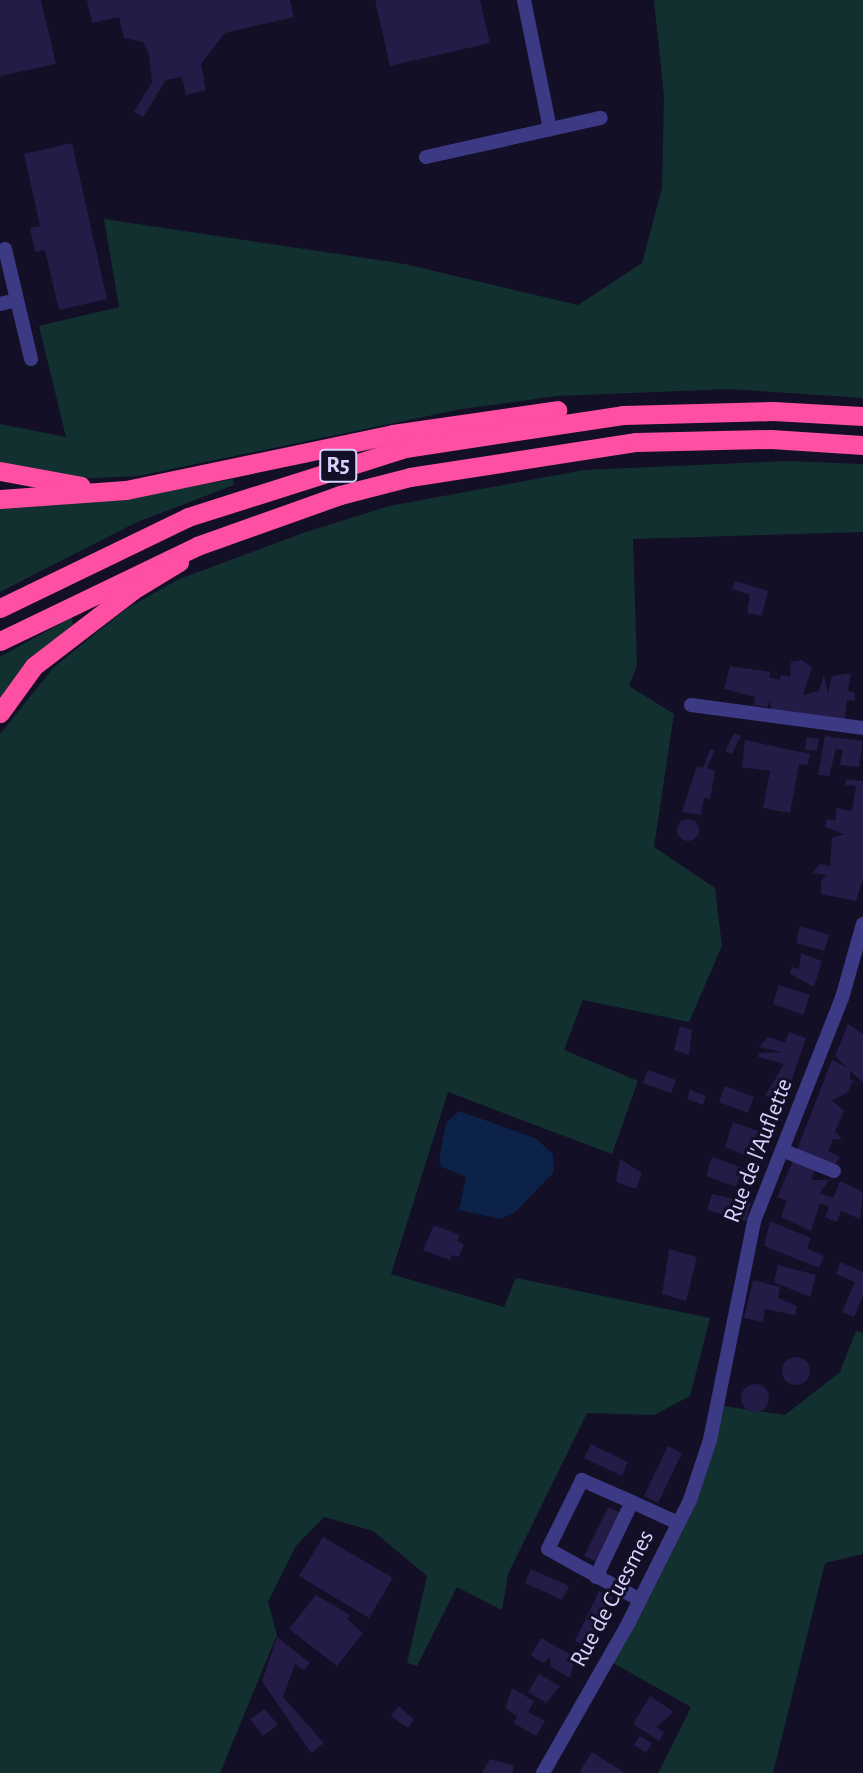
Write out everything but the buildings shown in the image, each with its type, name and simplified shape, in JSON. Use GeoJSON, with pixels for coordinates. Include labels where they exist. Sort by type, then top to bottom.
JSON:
{"type":"FeatureCollection","features":[{"type":"Feature","properties":{"kind":"highway","name":"R5"},"geometry":{"type":"LineString","coordinates":[[0,608],[188,517],[332,467],[506,429],[702,411],[863,416]]}},
{"type":"Feature","properties":{"kind":"highway"},"geometry":{"type":"LineString","coordinates":[[0,499],[82,496],[525,413],[702,411]]}},
{"type":"Feature","properties":{"kind":"highway","name":"R5"},"geometry":{"type":"LineString","coordinates":[[0,641],[197,546],[340,495],[555,451],[703,440],[863,445]]}},
{"type":"Feature","properties":{"kind":"highway"},"geometry":{"type":"LineString","coordinates":[[0,471],[84,486],[204,475]]}},
{"type":"Feature","properties":{"kind":"highway"},"geometry":{"type":"LineString","coordinates":[[0,713],[34,666],[197,546]]}},
{"type":"Feature","properties":{"kind":"street"},"geometry":{"type":"LineString","coordinates":[[524,0],[550,129]]}},
{"type":"Feature","properties":{"kind":"street"},"geometry":{"type":"LineString","coordinates":[[426,157],[601,118]]}},
{"type":"Feature","properties":{"kind":"street"},"geometry":{"type":"LineString","coordinates":[[5,249],[31,359]]}},
{"type":"Feature","properties":{"kind":"street"},"geometry":{"type":"LineString","coordinates":[[0,304],[17,300]]}},
{"type":"Feature","properties":{"kind":"street"},"geometry":{"type":"LineString","coordinates":[[691,705],[863,728]]}},
{"type":"Feature","properties":{"kind":"street","name":"Rue de l'Auflette"},"geometry":{"type":"LineString","coordinates":[[710,1440],[754,1221],[842,998],[863,924]]}},
{"type":"Feature","properties":{"kind":"street"},"geometry":{"type":"LineString","coordinates":[[782,1150],[834,1171]]}},
{"type":"Feature","properties":{"kind":"street","name":"Rue de Cuesmes"},"geometry":{"type":"LineString","coordinates":[[543,1773],[640,1600],[678,1522],[710,1440]]}},
{"type":"Feature","properties":{"kind":"street"},"geometry":{"type":"LineString","coordinates":[[640,1600],[551,1554],[549,1543],[560,1519],[582,1480],[678,1522]]}},
{"type":"Feature","properties":{"kind":"street"},"geometry":{"type":"LineString","coordinates":[[596,1577],[632,1502]]}},
{"type":"Feature","properties":{"kind":"green space"},"geometry":{"type":"Polygon","coordinates":[[[654,0],[863,0],[863,398],[730,389],[558,396],[462,409],[138,476],[76,479],[0,466],[0,424],[66,437],[39,326],[119,307],[104,219],[405,264],[578,305],[642,263],[662,188],[664,97],[654,0]]]}},
{"type":"Feature","properties":{"kind":"green space"},"geometry":{"type":"Polygon","coordinates":[[[787,461],[863,464],[863,532],[633,539],[637,665],[629,686],[674,714],[654,847],[715,888],[722,946],[689,1022],[583,1000],[564,1050],[638,1081],[612,1154],[448,1092],[391,1274],[504,1307],[516,1278],[710,1318],[690,1396],[654,1415],[587,1413],[508,1574],[502,1610],[457,1587],[417,1666],[407,1663],[427,1576],[373,1531],[324,1517],[296,1546],[268,1602],[277,1635],[220,1773],[0,1773],[0,734],[53,668],[126,609],[179,579],[306,532],[389,506],[584,470],[787,461]]]}},
{"type":"Feature","properties":{"kind":"green space"},"geometry":{"type":"Polygon","coordinates":[[[233,479],[234,485],[135,523],[0,592],[0,505],[120,499],[233,479]]]}},
{"type":"Feature","properties":{"kind":"green space"},"geometry":{"type":"Polygon","coordinates":[[[72,617],[73,624],[0,700],[0,657],[72,617]]]}},
{"type":"Feature","properties":{"kind":"green space"},"geometry":{"type":"Polygon","coordinates":[[[856,1331],[863,1333],[863,1554],[825,1563],[773,1773],[658,1773],[691,1707],[608,1660],[690,1500],[717,1405],[785,1415],[840,1372],[856,1331]]]}},
{"type":"Feature","properties":{"kind":"water"},"geometry":{"type":"Polygon","coordinates":[[[459,1111],[535,1138],[553,1154],[554,1172],[515,1212],[501,1219],[459,1210],[466,1177],[442,1167],[439,1160],[446,1123],[459,1111]]]}}]}
